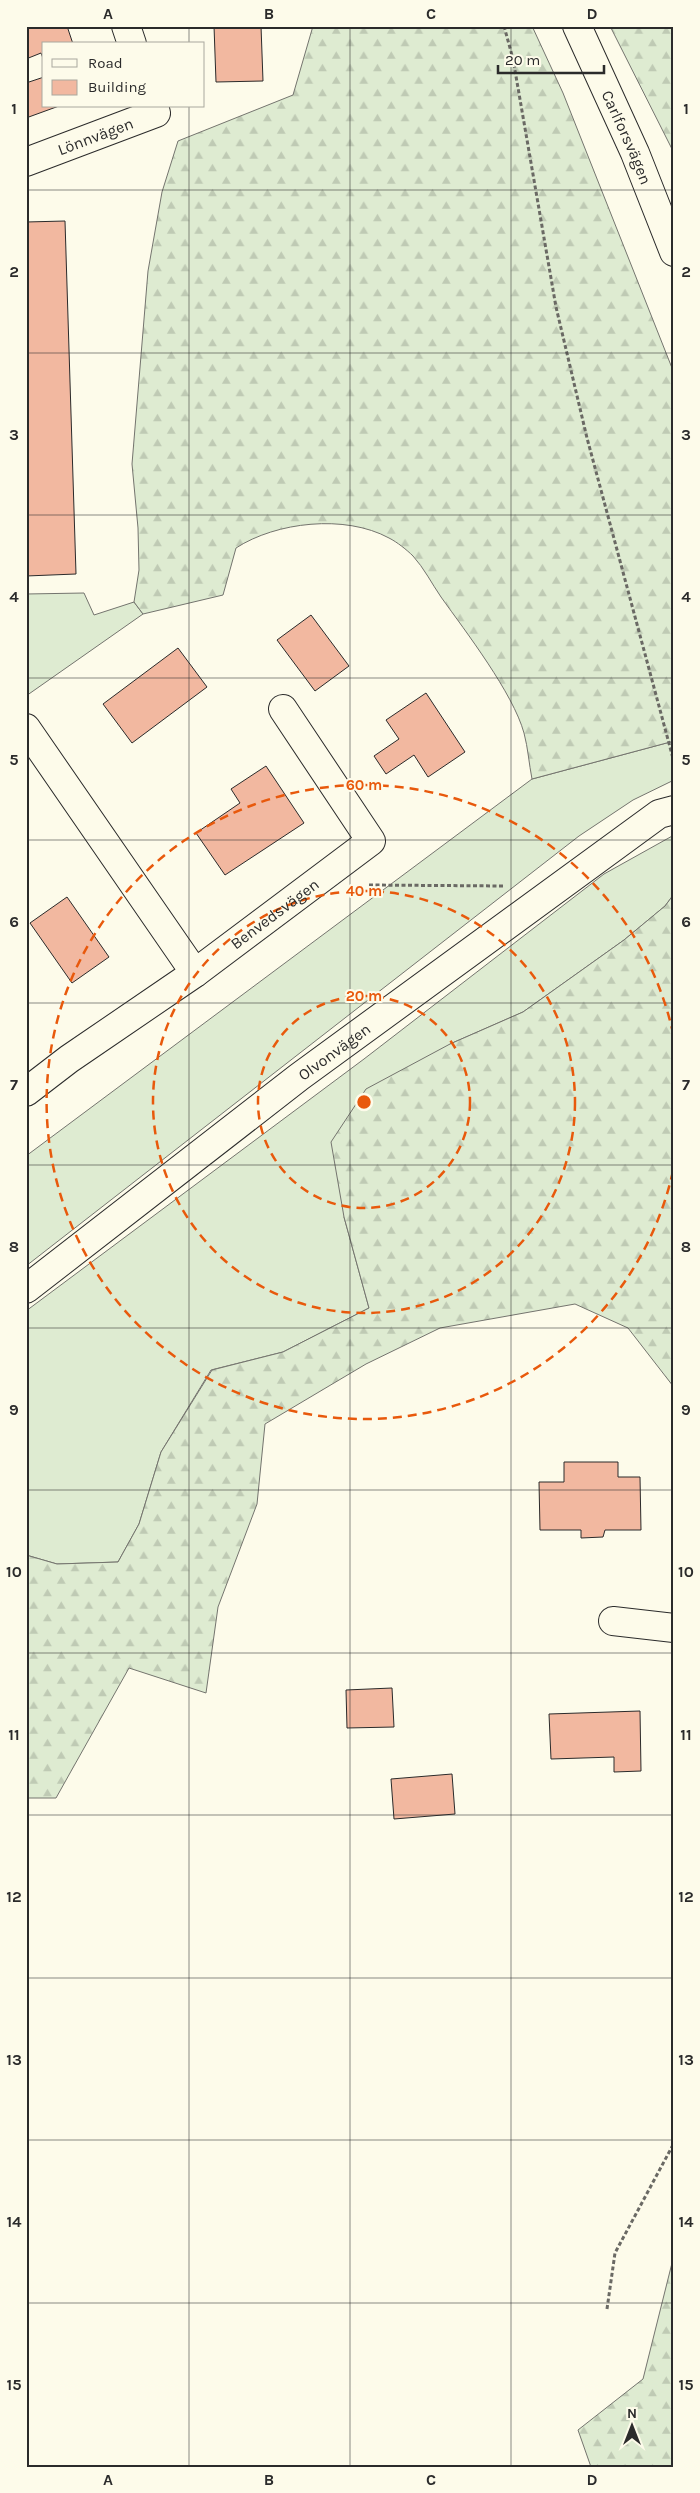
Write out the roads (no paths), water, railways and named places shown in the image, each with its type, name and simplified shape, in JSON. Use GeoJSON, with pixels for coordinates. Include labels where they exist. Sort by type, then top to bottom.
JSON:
{"type":"FeatureCollection","features":[{"type":"Feature","properties":{"kind":"street"},"geometry":{"type":"LineString","coordinates":[[126,26],[131,42]]}},
{"type":"Feature","properties":{"kind":"street","name":"Carlforsvägen"},"geometry":{"type":"LineString","coordinates":[[577,26],[634,153],[674,252]]}},
{"type":"Feature","properties":{"kind":"street","name":"Lönnvägen"},"geometry":{"type":"LineString","coordinates":[[26,162],[156,113],[155,108]]}},
{"type":"Feature","properties":{"kind":"street","name":"Benvedsvägen"},"geometry":{"type":"LineString","coordinates":[[26,1092],[69,1059],[196,973],[371,841],[283,709]]}},
{"type":"Feature","properties":{"kind":"street"},"geometry":{"type":"LineString","coordinates":[[26,728],[196,973]]}},
{"type":"Feature","properties":{"kind":"street","name":"Olvonvägen"},"geometry":{"type":"LineString","coordinates":[[26,1289],[299,1077],[659,814],[674,810]]}},
{"type":"Feature","properties":{"kind":"street"},"geometry":{"type":"LineString","coordinates":[[612,1621],[674,1628]]}}]}
